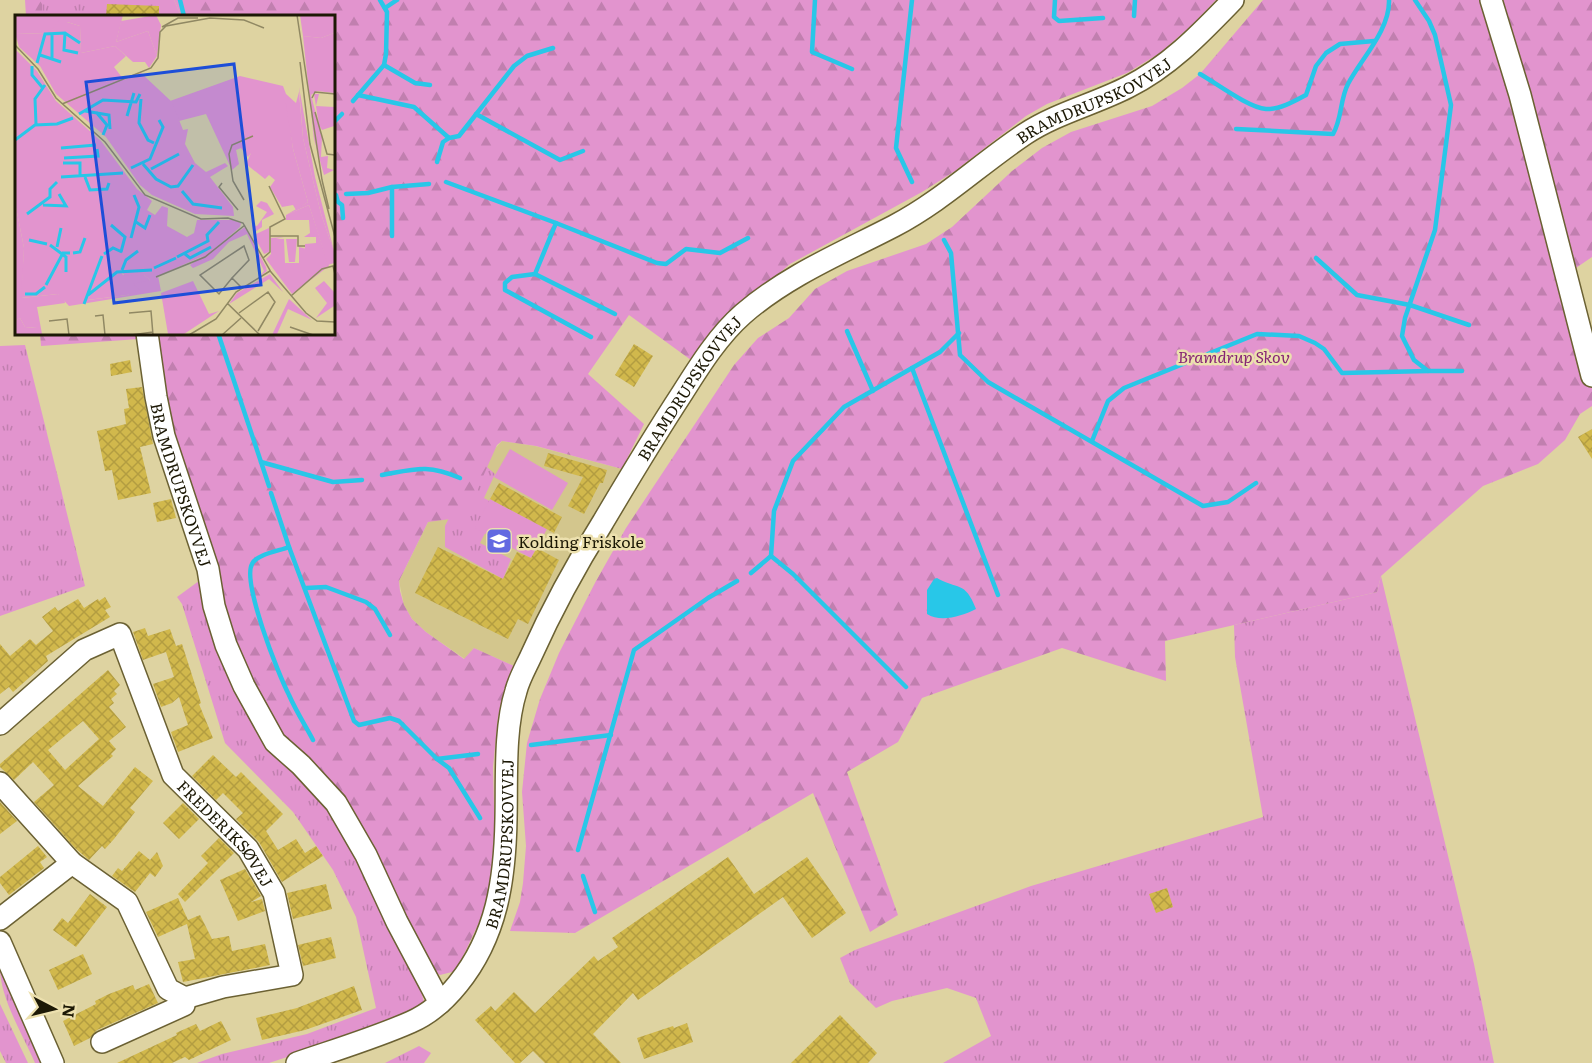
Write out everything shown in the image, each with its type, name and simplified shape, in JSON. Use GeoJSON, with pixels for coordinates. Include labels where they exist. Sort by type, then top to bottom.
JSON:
{"type":"FeatureCollection","features":[{"type":"Feature","properties":{"kind":"street","name":"BRAMDRUPSKOVVEJ"},"geometry":{"type":"LineString","coordinates":[[297,1063],[414,1021],[440,1003],[470,970],[493,924],[502,885],[506,844],[507,757],[516,691],[545,624],[578,562],[697,370],[724,334],[740,316],[792,279],[896,225],[958,185],[1026,133],[1062,114],[1123,90],[1146,78],[1187,47],[1233,0]]}},
{"type":"Feature","properties":{"kind":"street"},"geometry":{"type":"LineString","coordinates":[[1491,0],[1520,95],[1592,376]]}},
{"type":"Feature","properties":{"kind":"street","name":"BRAMDRUPSKOVVEJ"},"geometry":{"type":"LineString","coordinates":[[147,334],[164,436],[204,558],[223,635],[244,686],[275,742],[301,765],[336,803],[366,855],[397,922],[440,1003]]}},
{"type":"Feature","properties":{"kind":"street","name":"FREDERIKSØVEJ"},"geometry":{"type":"LineString","coordinates":[[0,724],[84,650],[120,634],[173,775],[248,849],[274,893],[292,975],[223,987],[184,998],[184,1005],[102,1042]]}},
{"type":"Feature","properties":{"kind":"street"},"geometry":{"type":"LineString","coordinates":[[0,783],[72,863],[127,902],[168,989],[184,998]]}},
{"type":"Feature","properties":{"kind":"street"},"geometry":{"type":"LineString","coordinates":[[0,919],[72,863]]}},
{"type":"Feature","properties":{"kind":"street"},"geometry":{"type":"LineString","coordinates":[[0,942],[53,1063]]}},
{"type":"Feature","properties":{"kind":"shaded area","name":"Kolding Friskole"},"geometry":{"type":"Polygon","coordinates":[[[502,441],[535,446],[622,469],[555,582],[514,666],[474,648],[465,659],[426,632],[412,619],[404,605],[399,581],[428,522],[502,441]]]}},
{"type":"Feature","properties":{"kind":"green space"},"geometry":{"type":"Polygon","coordinates":[[[25,0],[42,0],[42,15],[26,15],[25,0]]]}},
{"type":"Feature","properties":{"kind":"green space"},"geometry":{"type":"Polygon","coordinates":[[[42,0],[174,0],[181,15],[42,15],[42,0]]]}},
{"type":"Feature","properties":{"kind":"green space"},"geometry":{"type":"Polygon","coordinates":[[[174,0],[1216,0],[1160,53],[1127,73],[1047,104],[1026,116],[955,171],[922,192],[790,264],[734,312],[691,360],[629,315],[588,374],[644,424],[622,469],[536,446],[502,441],[497,445],[465,517],[428,522],[399,581],[404,605],[412,619],[464,659],[474,648],[514,666],[498,717],[493,767],[495,847],[484,912],[456,971],[440,975],[426,967],[373,853],[273,727],[234,642],[168,428],[153,338],[41,346],[40,334],[334,334],[334,15],[181,15],[174,0]]]}},
{"type":"Feature","properties":{"kind":"green space","name":"Bramdrup Skov"},"geometry":{"type":"Polygon","coordinates":[[[1263,0],[1592,0],[1592,257],[1573,270],[1592,337],[1592,406],[1580,414],[1565,440],[1538,464],[1483,486],[1381,576],[1377,592],[1165,641],[1166,681],[1062,648],[922,698],[898,742],[847,772],[898,915],[870,932],[813,793],[575,933],[510,931],[520,902],[523,883],[526,846],[522,792],[527,743],[540,699],[559,653],[626,528],[734,365],[758,338],[789,318],[815,289],[847,271],[926,244],[952,227],[1012,171],[1042,148],[1071,132],[1152,106],[1182,88],[1200,74],[1263,0]]]}},
{"type":"Feature","properties":{"kind":"green space"},"geometry":{"type":"Polygon","coordinates":[[[25,345],[85,586],[0,616],[0,346],[25,345]]]}},
{"type":"Feature","properties":{"kind":"green space"},"geometry":{"type":"Polygon","coordinates":[[[510,449],[568,483],[552,510],[494,477],[510,449]]]}},
{"type":"Feature","properties":{"kind":"green space"},"geometry":{"type":"Polygon","coordinates":[[[478,459],[495,474],[484,498],[499,506],[480,543],[511,559],[503,579],[445,547],[445,526],[478,459]]]}},
{"type":"Feature","properties":{"kind":"green space"},"geometry":{"type":"Polygon","coordinates":[[[490,499],[547,529],[531,558],[475,528],[490,499]]]}},
{"type":"Feature","properties":{"kind":"green space"},"geometry":{"type":"Polygon","coordinates":[[[1381,576],[1474,964],[1494,1063],[943,1063],[991,1036],[976,998],[947,988],[892,1001],[876,1008],[850,983],[840,958],[855,950],[1031,886],[1263,817],[1235,657],[1234,625],[1377,592],[1381,576]]]}},
{"type":"Feature","properties":{"kind":"green space"},"geometry":{"type":"Polygon","coordinates":[[[203,578],[328,804],[417,977],[424,1002],[416,1010],[390,1023],[269,1063],[197,1063],[222,1054],[307,1034],[376,1008],[356,917],[333,870],[293,812],[225,743],[182,604],[177,597],[203,578]]]}},
{"type":"Feature","properties":{"kind":"green space"},"geometry":{"type":"Polygon","coordinates":[[[0,968],[41,1063],[35,1063],[13,1016],[4,992],[0,968]]]}},
{"type":"Feature","properties":{"kind":"green space"},"geometry":{"type":"Polygon","coordinates":[[[0,1004],[28,1063],[6,1063],[0,1051],[0,1004]]]}},
{"type":"Feature","properties":{"kind":"green space"},"geometry":{"type":"Polygon","coordinates":[[[419,1046],[431,1053],[424,1063],[385,1063],[419,1046]]]}},
{"type":"Feature","properties":{"kind":"water"},"geometry":{"type":"Polygon","coordinates":[[[937,578],[964,590],[976,609],[945,618],[927,614],[927,590],[937,578]]]}},
{"type":"Feature","properties":{"kind":"building"},"geometry":{"type":"Polygon","coordinates":[[[107,4],[159,6],[159,15],[106,15],[107,4]]]}},
{"type":"Feature","properties":{"kind":"building"},"geometry":{"type":"Polygon","coordinates":[[[634,344],[653,356],[634,387],[615,375],[634,344]]]}},
{"type":"Feature","properties":{"kind":"building"},"geometry":{"type":"Polygon","coordinates":[[[130,360],[132,372],[111,376],[110,364],[130,360]]]}},
{"type":"Feature","properties":{"kind":"building"},"geometry":{"type":"Polygon","coordinates":[[[142,387],[153,444],[140,447],[151,493],[118,500],[112,470],[105,471],[97,431],[126,424],[124,409],[129,408],[126,389],[142,387]]]}},
{"type":"Feature","properties":{"kind":"building"},"geometry":{"type":"Polygon","coordinates":[[[1592,429],[1592,459],[1578,437],[1592,429]]]}},
{"type":"Feature","properties":{"kind":"building"},"geometry":{"type":"Polygon","coordinates":[[[548,453],[607,470],[603,483],[600,483],[584,514],[568,506],[583,477],[544,466],[548,453]]]}},
{"type":"Feature","properties":{"kind":"building"},"geometry":{"type":"Polygon","coordinates":[[[499,483],[562,517],[554,533],[490,499],[499,483]]]}},
{"type":"Feature","properties":{"kind":"building"},"geometry":{"type":"Polygon","coordinates":[[[171,499],[176,518],[157,522],[153,503],[171,499]]]}},
{"type":"Feature","properties":{"kind":"building"},"geometry":{"type":"Polygon","coordinates":[[[438,547],[503,579],[517,552],[531,558],[537,548],[559,560],[528,624],[518,619],[508,639],[415,593],[438,547]]]}},
{"type":"Feature","properties":{"kind":"building"},"geometry":{"type":"Polygon","coordinates":[[[105,597],[111,607],[105,610],[110,617],[46,656],[48,661],[13,692],[9,687],[0,694],[0,644],[10,656],[30,639],[36,645],[53,631],[42,617],[55,607],[58,611],[78,599],[84,608],[105,597]]]}},
{"type":"Feature","properties":{"kind":"building"},"geometry":{"type":"Polygon","coordinates":[[[145,628],[148,636],[170,629],[176,646],[182,644],[201,703],[199,704],[213,738],[178,752],[171,732],[188,725],[179,697],[172,703],[161,707],[153,684],[174,677],[166,652],[143,660],[133,632],[145,628]]]}},
{"type":"Feature","properties":{"kind":"building"},"geometry":{"type":"Polygon","coordinates":[[[108,670],[120,685],[114,691],[117,694],[111,699],[114,703],[109,707],[126,727],[109,741],[116,749],[111,754],[113,756],[78,786],[103,806],[135,767],[153,781],[130,808],[135,812],[114,839],[105,849],[102,846],[89,860],[75,848],[34,802],[54,785],[33,762],[14,780],[0,767],[0,764],[108,670]],[[83,721],[48,750],[65,770],[99,739],[83,721]]]}},
{"type":"Feature","properties":{"kind":"building"},"geometry":{"type":"Polygon","coordinates":[[[213,755],[236,777],[241,772],[283,814],[266,831],[278,850],[296,839],[305,853],[316,846],[323,856],[282,882],[259,842],[236,819],[243,813],[223,793],[216,800],[192,776],[213,755]]]}},
{"type":"Feature","properties":{"kind":"building"},"geometry":{"type":"Polygon","coordinates":[[[0,802],[17,821],[0,834],[0,802]]]}},
{"type":"Feature","properties":{"kind":"building"},"geometry":{"type":"Polygon","coordinates":[[[183,803],[199,819],[179,839],[163,823],[183,803]]]}},
{"type":"Feature","properties":{"kind":"building"},"geometry":{"type":"Polygon","coordinates":[[[219,838],[234,853],[185,902],[178,894],[208,863],[201,856],[219,838]]]}},
{"type":"Feature","properties":{"kind":"building"},"geometry":{"type":"Polygon","coordinates":[[[38,846],[47,857],[40,862],[44,868],[9,895],[0,883],[0,877],[38,846]]]}},
{"type":"Feature","properties":{"kind":"building"},"geometry":{"type":"Polygon","coordinates":[[[139,851],[150,860],[157,852],[163,866],[155,877],[150,873],[135,892],[112,876],[118,868],[122,871],[139,851]]]}},
{"type":"Feature","properties":{"kind":"building"},"geometry":{"type":"Polygon","coordinates":[[[728,857],[754,894],[807,857],[846,913],[812,938],[783,897],[638,1000],[633,993],[593,1034],[621,1063],[545,1063],[533,1051],[520,1063],[515,1063],[475,1020],[491,1006],[495,1011],[514,992],[535,1013],[594,956],[598,961],[618,947],[612,938],[728,857]]]}},
{"type":"Feature","properties":{"kind":"building"},"geometry":{"type":"Polygon","coordinates":[[[245,869],[261,896],[251,902],[262,899],[265,911],[238,921],[220,880],[245,869]]]}},
{"type":"Feature","properties":{"kind":"building"},"geometry":{"type":"Polygon","coordinates":[[[326,884],[332,909],[293,919],[287,893],[326,884]]]}},
{"type":"Feature","properties":{"kind":"building"},"geometry":{"type":"Polygon","coordinates":[[[1167,888],[1173,907],[1156,913],[1149,894],[1167,888]]]}},
{"type":"Feature","properties":{"kind":"building"},"geometry":{"type":"Polygon","coordinates":[[[90,894],[107,907],[76,947],[53,930],[62,918],[68,923],[90,894]]]}},
{"type":"Feature","properties":{"kind":"building"},"geometry":{"type":"Polygon","coordinates":[[[178,898],[188,920],[200,915],[212,939],[229,936],[232,951],[265,944],[270,965],[183,982],[178,962],[195,959],[187,924],[158,937],[146,912],[178,898]]]}},
{"type":"Feature","properties":{"kind":"building"},"geometry":{"type":"Polygon","coordinates":[[[331,937],[336,958],[303,966],[298,945],[331,937]]]}},
{"type":"Feature","properties":{"kind":"building"},"geometry":{"type":"Polygon","coordinates":[[[83,954],[92,974],[58,990],[49,970],[83,954]]]}},
{"type":"Feature","properties":{"kind":"building"},"geometry":{"type":"Polygon","coordinates":[[[149,984],[158,1003],[97,1030],[90,1038],[74,1046],[63,1021],[96,1004],[95,1001],[109,994],[133,985],[135,990],[149,984]]]}},
{"type":"Feature","properties":{"kind":"building"},"geometry":{"type":"Polygon","coordinates":[[[354,986],[362,1010],[305,1030],[262,1040],[256,1018],[297,1008],[354,986]]]}},
{"type":"Feature","properties":{"kind":"building"},"geometry":{"type":"Polygon","coordinates":[[[840,1015],[877,1053],[868,1063],[791,1063],[840,1015]]]}},
{"type":"Feature","properties":{"kind":"building"},"geometry":{"type":"Polygon","coordinates":[[[221,1021],[231,1040],[189,1060],[185,1057],[172,1063],[117,1063],[196,1024],[200,1031],[221,1021]]]}},
{"type":"Feature","properties":{"kind":"building"},"geometry":{"type":"Polygon","coordinates":[[[687,1023],[693,1042],[644,1059],[637,1038],[687,1023]]]}},
{"type":"Feature","properties":{"kind":"waterway"},"geometry":{"type":"LineString","coordinates":[[180,0],[184,15]]}},
{"type":"Feature","properties":{"kind":"waterway"},"geometry":{"type":"LineString","coordinates":[[353,101],[384,65],[387,12],[380,0]]}},
{"type":"Feature","properties":{"kind":"waterway"},"geometry":{"type":"LineString","coordinates":[[385,8],[397,0]]}},
{"type":"Feature","properties":{"kind":"waterway"},"geometry":{"type":"LineString","coordinates":[[815,0],[812,52],[852,69]]}},
{"type":"Feature","properties":{"kind":"waterway"},"geometry":{"type":"LineString","coordinates":[[912,0],[896,148],[912,182]]}},
{"type":"Feature","properties":{"kind":"waterway"},"geometry":{"type":"LineString","coordinates":[[1055,0],[1054,17],[1059,21],[1103,18]]}},
{"type":"Feature","properties":{"kind":"waterway"},"geometry":{"type":"LineString","coordinates":[[1134,16],[1135,0]]}},
{"type":"Feature","properties":{"kind":"waterway"},"geometry":{"type":"LineString","coordinates":[[1236,129],[1333,134],[1345,90],[1380,33],[1385,22],[1389,0]]}},
{"type":"Feature","properties":{"kind":"waterway"},"geometry":{"type":"LineString","coordinates":[[1415,0],[1435,35],[1451,105],[1435,230],[1405,318],[1402,336],[1414,360],[1428,371],[1462,371]]}},
{"type":"Feature","properties":{"kind":"waterway"},"geometry":{"type":"LineString","coordinates":[[1200,74],[1259,108],[1276,108],[1306,95],[1316,66],[1326,53],[1340,44],[1374,41]]}},
{"type":"Feature","properties":{"kind":"waterway"},"geometry":{"type":"LineString","coordinates":[[358,95],[414,107],[449,138],[459,136],[514,66],[527,56],[553,48]]}},
{"type":"Feature","properties":{"kind":"waterway"},"geometry":{"type":"LineString","coordinates":[[384,65],[415,83],[430,85]]}},
{"type":"Feature","properties":{"kind":"waterway"},"geometry":{"type":"LineString","coordinates":[[334,122],[342,114]]}},
{"type":"Feature","properties":{"kind":"waterway"},"geometry":{"type":"LineString","coordinates":[[476,114],[560,160],[583,151]]}},
{"type":"Feature","properties":{"kind":"waterway"},"geometry":{"type":"LineString","coordinates":[[437,162],[443,142],[449,138]]}},
{"type":"Feature","properties":{"kind":"waterway"},"geometry":{"type":"LineString","coordinates":[[446,182],[657,263],[666,264],[686,249],[720,253],[748,238]]}},
{"type":"Feature","properties":{"kind":"waterway"},"geometry":{"type":"LineString","coordinates":[[346,194],[429,184]]}},
{"type":"Feature","properties":{"kind":"waterway"},"geometry":{"type":"LineString","coordinates":[[392,187],[392,236]]}},
{"type":"Feature","properties":{"kind":"waterway"},"geometry":{"type":"LineString","coordinates":[[334,194],[342,205],[343,218]]}},
{"type":"Feature","properties":{"kind":"waterway"},"geometry":{"type":"LineString","coordinates":[[556,223],[535,274],[512,277],[505,283],[505,290],[591,337]]}},
{"type":"Feature","properties":{"kind":"waterway"},"geometry":{"type":"LineString","coordinates":[[944,240],[951,253],[960,355],[988,382],[1203,506],[1228,502],[1256,483]]}},
{"type":"Feature","properties":{"kind":"waterway"},"geometry":{"type":"LineString","coordinates":[[1316,258],[1357,295],[1410,305],[1469,325]]}},
{"type":"Feature","properties":{"kind":"waterway"},"geometry":{"type":"LineString","coordinates":[[535,274],[615,314]]}},
{"type":"Feature","properties":{"kind":"waterway"},"geometry":{"type":"LineString","coordinates":[[847,331],[873,391]]}},
{"type":"Feature","properties":{"kind":"waterway"},"geometry":{"type":"LineString","coordinates":[[906,687],[793,574],[771,556],[774,511],[793,461],[844,407],[940,352],[959,333]]}},
{"type":"Feature","properties":{"kind":"waterway"},"geometry":{"type":"LineString","coordinates":[[218,334],[269,486]]}},
{"type":"Feature","properties":{"kind":"waterway"},"geometry":{"type":"LineString","coordinates":[[1092,441],[1108,401],[1124,388],[1257,334],[1299,336],[1315,343],[1324,349],[1342,373],[1428,371]]}},
{"type":"Feature","properties":{"kind":"waterway"},"geometry":{"type":"LineString","coordinates":[[912,368],[998,595]]}},
{"type":"Feature","properties":{"kind":"waterway"},"geometry":{"type":"LineString","coordinates":[[261,462],[333,482],[362,480]]}},
{"type":"Feature","properties":{"kind":"waterway"},"geometry":{"type":"LineString","coordinates":[[382,475],[430,469],[460,478]]}},
{"type":"Feature","properties":{"kind":"waterway"},"geometry":{"type":"LineString","coordinates":[[271,493],[354,721],[359,725],[390,718],[399,721],[449,768],[480,818]]}},
{"type":"Feature","properties":{"kind":"waterway"},"geometry":{"type":"LineString","coordinates":[[289,547],[263,555],[252,564],[250,574],[256,608],[277,668],[313,740]]}},
{"type":"Feature","properties":{"kind":"waterway"},"geometry":{"type":"LineString","coordinates":[[751,573],[771,556]]}},
{"type":"Feature","properties":{"kind":"waterway"},"geometry":{"type":"LineString","coordinates":[[578,850],[634,650],[708,598],[737,581]]}},
{"type":"Feature","properties":{"kind":"waterway"},"geometry":{"type":"LineString","coordinates":[[306,588],[326,587],[366,602],[375,609],[390,635]]}},
{"type":"Feature","properties":{"kind":"waterway"},"geometry":{"type":"LineString","coordinates":[[531,745],[611,735]]}},
{"type":"Feature","properties":{"kind":"waterway"},"geometry":{"type":"LineString","coordinates":[[437,759],[478,754]]}},
{"type":"Feature","properties":{"kind":"waterway"},"geometry":{"type":"LineString","coordinates":[[583,876],[595,912]]}},
{"type":"Feature","properties":{"kind":"place","name":"Kolding Friskole"},"geometry":{"type":"Point","coordinates":[499,541]}}]}
